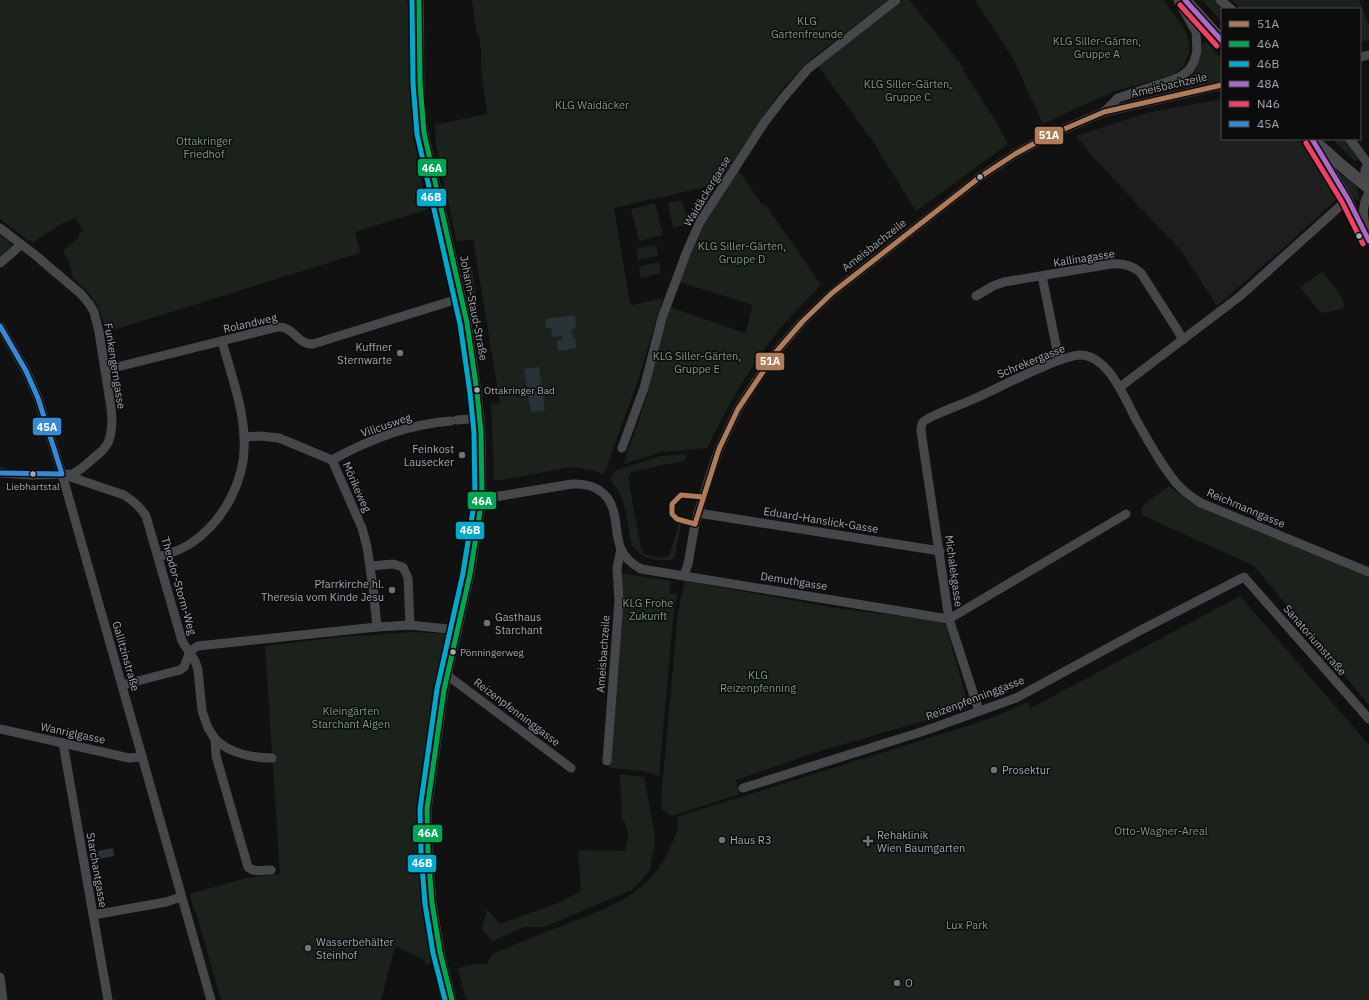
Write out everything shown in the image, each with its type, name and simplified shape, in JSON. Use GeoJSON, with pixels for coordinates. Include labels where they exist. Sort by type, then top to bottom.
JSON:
{"type":"FeatureCollection","features":[{"type":"Feature","properties":{"kind":"main road"},"geometry":{"type":"LineString","coordinates":[[1185,0],[1221,40]]}},
{"type":"Feature","properties":{"kind":"main road"},"geometry":{"type":"LineString","coordinates":[[1314,140],[1367,188]]}},
{"type":"Feature","properties":{"kind":"street","name":"Johann-Staud-Straße"},"geometry":{"type":"LineString","coordinates":[[418,0],[420,33],[419,91],[422,121],[471,347],[480,418],[482,499],[470,574],[447,675],[428,797],[427,835],[432,903],[440,952],[452,1000]]}},
{"type":"Feature","properties":{"kind":"street","name":"Waidäckergasse"},"geometry":{"type":"LineString","coordinates":[[622,448],[644,388],[662,318],[687,251],[700,222],[764,123],[808,69],[896,0]]}},
{"type":"Feature","properties":{"kind":"street"},"geometry":{"type":"LineString","coordinates":[[1104,112],[1118,98],[1172,80],[1189,70],[1194,62],[1197,51],[1196,32],[1178,0]]}},
{"type":"Feature","properties":{"kind":"street"},"geometry":{"type":"LineString","coordinates":[[1220,0],[1230,8]]}},
{"type":"Feature","properties":{"kind":"street","name":"Ameisbachzeile"},"geometry":{"type":"LineString","coordinates":[[684,575],[688,564],[698,513],[719,449],[738,409],[777,351],[802,322],[832,293],[999,164],[1048,136],[1104,112],[1221,85]]}},
{"type":"Feature","properties":{"kind":"street"},"geometry":{"type":"LineString","coordinates":[[1314,140],[1348,199],[1367,237]]}},
{"type":"Feature","properties":{"kind":"street"},"geometry":{"type":"LineString","coordinates":[[1351,140],[1368,164],[1364,172],[1367,188],[1363,208],[1367,237]]}},
{"type":"Feature","properties":{"kind":"street"},"geometry":{"type":"LineString","coordinates":[[1120,387],[1239,298],[1348,199]]}},
{"type":"Feature","properties":{"kind":"street","name":"Funkengerngasse"},"geometry":{"type":"LineString","coordinates":[[0,228],[81,294],[94,312],[105,370],[112,421],[111,433],[103,450],[82,468],[74,474],[62,474]]}},
{"type":"Feature","properties":{"kind":"street"},"geometry":{"type":"LineString","coordinates":[[0,262],[21,244]]}},
{"type":"Feature","properties":{"kind":"street","name":"Kallinagasse"},"geometry":{"type":"LineString","coordinates":[[976,296],[993,286],[1004,282],[1111,264],[1125,264],[1141,273],[1183,340]]}},
{"type":"Feature","properties":{"kind":"street"},"geometry":{"type":"LineString","coordinates":[[1042,276],[1059,360]]}},
{"type":"Feature","properties":{"kind":"street","name":"Rolandweg"},"geometry":{"type":"LineString","coordinates":[[105,370],[280,327],[289,330],[302,342],[313,344],[461,298]]}},
{"type":"Feature","properties":{"kind":"street","name":"Gallitzinstraße"},"geometry":{"type":"LineString","coordinates":[[0,326],[26,371],[38,398],[62,474],[211,1000]]}},
{"type":"Feature","properties":{"kind":"street"},"geometry":{"type":"LineString","coordinates":[[159,557],[191,544],[209,528],[219,517],[230,498],[238,479],[242,465],[244,437],[237,396],[222,342]]}},
{"type":"Feature","properties":{"kind":"street","name":"Schrekergasse"},"geometry":{"type":"LineString","coordinates":[[921,431],[921,426],[926,420],[965,404],[1026,374],[1059,360],[1080,355],[1092,358],[1104,367],[1120,387]]}},
{"type":"Feature","properties":{"kind":"street","name":"Reichmanngasse"},"geometry":{"type":"LineString","coordinates":[[1120,387],[1158,457],[1178,486],[1190,496],[1201,503],[1369,572]]}},
{"type":"Feature","properties":{"kind":"street","name":"Vilicusweg"},"geometry":{"type":"LineString","coordinates":[[332,460],[374,440],[402,430],[436,422],[480,418]]}},
{"type":"Feature","properties":{"kind":"street","name":"Michalekgasse"},"geometry":{"type":"LineString","coordinates":[[921,431],[949,619],[979,711]]}},
{"type":"Feature","properties":{"kind":"street","name":"Mörikeweg"},"geometry":{"type":"LineString","coordinates":[[244,437],[260,436],[279,438],[332,460],[362,528],[371,566],[376,627]]}},
{"type":"Feature","properties":{"kind":"street"},"geometry":{"type":"LineString","coordinates":[[0,474],[62,474]]}},
{"type":"Feature","properties":{"kind":"street","name":"Theodor-Storm-Weg"},"geometry":{"type":"LineString","coordinates":[[62,474],[124,495],[134,501],[146,516],[159,557],[182,642],[190,651],[198,670],[202,711],[215,739],[216,756],[248,868],[254,871],[271,870]]}},
{"type":"Feature","properties":{"kind":"street","name":"Demuthgasse"},"geometry":{"type":"LineString","coordinates":[[482,499],[572,484],[590,486],[598,489],[610,503],[614,514],[617,536],[621,549],[627,559],[641,568],[949,619]]}},
{"type":"Feature","properties":{"kind":"street","name":"Eduard-Hanslick-Gasse"},"geometry":{"type":"LineString","coordinates":[[698,513],[940,551]]}},
{"type":"Feature","properties":{"kind":"street"},"geometry":{"type":"LineString","coordinates":[[949,619],[1126,514]]}},
{"type":"Feature","properties":{"kind":"street","name":"Ameisbachzeile"},"geometry":{"type":"LineString","coordinates":[[607,761],[619,600],[617,568],[621,549]]}},
{"type":"Feature","properties":{"kind":"street"},"geometry":{"type":"LineString","coordinates":[[371,566],[393,564],[403,567],[408,578],[410,625]]}},
{"type":"Feature","properties":{"kind":"street","name":"Reizenpfenninggasse"},"geometry":{"type":"LineString","coordinates":[[743,788],[924,731],[1016,698],[1141,630],[1244,577]]}},
{"type":"Feature","properties":{"kind":"street","name":"Sanatoriumstraße"},"geometry":{"type":"LineString","coordinates":[[1244,577],[1369,719]]}},
{"type":"Feature","properties":{"kind":"street"},"geometry":{"type":"LineString","coordinates":[[122,685],[180,670],[184,667],[190,651],[198,646],[376,627],[410,625],[458,630]]}},
{"type":"Feature","properties":{"kind":"street","name":"Reizenpfenninggasse"},"geometry":{"type":"LineString","coordinates":[[447,675],[571,768]]}},
{"type":"Feature","properties":{"kind":"street","name":"Wanriglgasse"},"geometry":{"type":"LineString","coordinates":[[0,729],[129,758],[142,757]]}},
{"type":"Feature","properties":{"kind":"street"},"geometry":{"type":"LineString","coordinates":[[215,739],[220,744],[238,753],[263,758],[272,758]]}},
{"type":"Feature","properties":{"kind":"street","name":"Starchantgasse"},"geometry":{"type":"LineString","coordinates":[[63,743],[108,1000]]}},
{"type":"Feature","properties":{"kind":"street"},"geometry":{"type":"LineString","coordinates":[[93,915],[166,902],[181,896]]}},
{"type":"Feature","properties":{"kind":"street"},"geometry":{"type":"LineString","coordinates":[[0,977],[3,1000]]}},
{"type":"Feature","properties":{"kind":"shaded area"},"geometry":{"type":"Polygon","coordinates":[[[1221,99],[1221,140],[1299,140],[1323,167],[1337,192],[1336,200],[1217,306],[1182,252],[1092,156],[1076,136],[1146,113],[1221,99]]]}},
{"type":"Feature","properties":{"kind":"shaded area"},"geometry":{"type":"Polygon","coordinates":[[[575,315],[576,328],[571,330],[573,338],[575,338],[577,348],[558,351],[557,341],[562,340],[561,336],[552,337],[551,328],[546,328],[545,319],[575,315]]]}},
{"type":"Feature","properties":{"kind":"shaded area"},"geometry":{"type":"Polygon","coordinates":[[[539,367],[545,410],[531,412],[524,369],[539,367]]]}},
{"type":"Feature","properties":{"kind":"shaded area"},"geometry":{"type":"Polygon","coordinates":[[[113,848],[114,856],[99,859],[98,851],[113,848]]]}},
{"type":"Feature","properties":{"kind":"green space","name":"Ottakringer Friedhof"},"geometry":{"type":"Polygon","coordinates":[[[0,0],[407,0],[413,40],[412,87],[415,134],[420,173],[428,209],[355,232],[360,253],[107,332],[98,306],[87,291],[73,278],[67,257],[65,257],[64,250],[79,238],[78,235],[83,231],[75,218],[61,224],[32,243],[0,219],[0,0]]]}},
{"type":"Feature","properties":{"kind":"green space","name":"KLG Waidäcker"},"geometry":{"type":"Polygon","coordinates":[[[472,0],[888,0],[811,59],[782,89],[718,184],[614,208],[630,303],[633,305],[663,298],[638,380],[604,475],[595,471],[571,467],[496,481],[494,479],[491,405],[500,403],[473,239],[457,242],[436,147],[435,125],[487,114],[481,69],[481,50],[479,35],[477,35],[472,0]]]}},
{"type":"Feature","properties":{"kind":"green space","name":"KLG Siller-Gärten, Gruppe C"},"geometry":{"type":"Polygon","coordinates":[[[903,0],[909,0],[965,69],[963,71],[995,120],[1008,144],[916,211],[872,140],[818,66],[833,52],[903,0]]]}},
{"type":"Feature","properties":{"kind":"green space","name":"KLG Siller-Gärten, Gruppe A"},"geometry":{"type":"Polygon","coordinates":[[[975,0],[1163,0],[1182,25],[1189,40],[1189,53],[1184,66],[1172,75],[1112,92],[1043,124],[1013,59],[975,0]]]}},
{"type":"Feature","properties":{"kind":"green space"},"geometry":{"type":"Polygon","coordinates":[[[1202,0],[1215,0],[1224,8],[1221,8],[1221,21],[1202,0]]]}},
{"type":"Feature","properties":{"kind":"green space"},"geometry":{"type":"Polygon","coordinates":[[[1231,0],[1359,0],[1369,25],[1369,40],[1361,42],[1361,8],[1240,8],[1231,0]]]}},
{"type":"Feature","properties":{"kind":"green space"},"geometry":{"type":"Polygon","coordinates":[[[1206,42],[1221,58],[1221,80],[1126,100],[1127,98],[1179,83],[1192,75],[1199,62],[1202,43],[1206,42]]]}},
{"type":"Feature","properties":{"kind":"green space"},"geometry":{"type":"Polygon","coordinates":[[[1221,99],[1221,104],[1164,115],[1160,111],[1221,99]]]}},
{"type":"Feature","properties":{"kind":"green space"},"geometry":{"type":"Polygon","coordinates":[[[1285,140],[1297,140],[1335,190],[1335,199],[1330,206],[1322,196],[1324,189],[1305,160],[1285,140]]]}},
{"type":"Feature","properties":{"kind":"green space"},"geometry":{"type":"Polygon","coordinates":[[[1333,140],[1347,140],[1358,160],[1355,161],[1333,140]]]}},
{"type":"Feature","properties":{"kind":"green space"},"geometry":{"type":"Polygon","coordinates":[[[738,170],[763,206],[765,204],[821,285],[785,322],[749,371],[707,448],[662,452],[624,464],[646,400],[659,343],[670,307],[745,333],[753,305],[679,282],[700,231],[738,170]]]}},
{"type":"Feature","properties":{"kind":"green space"},"geometry":{"type":"Polygon","coordinates":[[[1338,172],[1356,186],[1359,201],[1351,197],[1337,174],[1338,172]]]}},
{"type":"Feature","properties":{"kind":"green space"},"geometry":{"type":"Polygon","coordinates":[[[682,200],[688,224],[673,228],[668,203],[682,200]]]}},
{"type":"Feature","properties":{"kind":"green space"},"geometry":{"type":"Polygon","coordinates":[[[655,203],[663,235],[639,241],[631,209],[655,203]]]}},
{"type":"Feature","properties":{"kind":"green space"},"geometry":{"type":"Polygon","coordinates":[[[0,235],[10,242],[12,248],[0,259],[0,235]]]}},
{"type":"Feature","properties":{"kind":"green space"},"geometry":{"type":"Polygon","coordinates":[[[656,245],[658,256],[638,260],[636,249],[656,245]]]}},
{"type":"Feature","properties":{"kind":"green space"},"geometry":{"type":"Polygon","coordinates":[[[659,262],[661,273],[641,278],[639,267],[659,262]]]}},
{"type":"Feature","properties":{"kind":"green space"},"geometry":{"type":"Polygon","coordinates":[[[464,269],[472,269],[476,293],[469,294],[464,269]]]}},
{"type":"Feature","properties":{"kind":"green space"},"geometry":{"type":"Polygon","coordinates":[[[1320,273],[1323,273],[1336,289],[1342,298],[1345,308],[1323,313],[1320,312],[1300,287],[1320,273]]]}},
{"type":"Feature","properties":{"kind":"green space"},"geometry":{"type":"Polygon","coordinates":[[[686,454],[686,460],[631,472],[628,478],[641,548],[644,554],[659,558],[669,556],[679,523],[681,524],[675,557],[672,560],[655,560],[645,557],[632,545],[626,511],[620,495],[610,480],[616,470],[661,456],[686,454]]]}},
{"type":"Feature","properties":{"kind":"green space"},"geometry":{"type":"Polygon","coordinates":[[[1169,486],[1188,501],[1369,576],[1369,705],[1254,566],[1142,515],[1142,506],[1169,486]]]}},
{"type":"Feature","properties":{"kind":"green space","name":"KLG Frohe Zukunft"},"geometry":{"type":"Polygon","coordinates":[[[620,573],[671,581],[669,593],[677,594],[673,619],[659,776],[643,771],[609,768],[617,675],[620,573]]]}},
{"type":"Feature","properties":{"kind":"green space","name":"KLG Reizenpfenning"},"geometry":{"type":"Polygon","coordinates":[[[685,581],[841,609],[939,621],[946,626],[969,708],[820,751],[736,780],[740,794],[674,815],[669,815],[662,809],[661,800],[678,612],[685,581]]]}},
{"type":"Feature","properties":{"kind":"green space","name":"Otto-Wagner-Areal"},"geometry":{"type":"Polygon","coordinates":[[[1240,596],[1369,745],[1369,1000],[466,1000],[458,968],[475,964],[487,964],[492,954],[601,910],[629,896],[653,876],[662,862],[675,836],[678,824],[677,817],[977,723],[1028,702],[1031,708],[1240,596]]]}},
{"type":"Feature","properties":{"kind":"green space","name":"Kleingärten Starchant Aigen"},"geometry":{"type":"Polygon","coordinates":[[[412,632],[448,634],[420,805],[423,890],[421,890],[422,904],[432,962],[427,965],[423,959],[395,946],[381,1000],[221,1000],[190,894],[246,878],[280,874],[265,646],[341,637],[412,632]]]}},
{"type":"Feature","properties":{"kind":"green space"},"geometry":{"type":"Polygon","coordinates":[[[620,774],[644,777],[655,835],[654,849],[649,872],[632,890],[544,927],[524,927],[492,941],[482,929],[487,909],[500,924],[558,903],[581,891],[578,850],[625,851],[628,832],[624,821],[622,821],[620,774]]]}},
{"type":"Feature","properties":{"kind":"transit line","name":"46B"},"geometry":{"type":"LineString","coordinates":[[412,0],[413,83],[417,134],[460,324],[474,433],[475,498],[463,573],[437,689],[420,809],[421,853],[425,904],[433,953],[445,1000]]}},
{"type":"Feature","properties":{"kind":"transit line","name":"46A"},"geometry":{"type":"LineString","coordinates":[[419,0],[420,83],[424,133],[467,323],[477,392],[481,433],[482,499],[470,574],[444,690],[427,809],[428,852],[432,903],[440,952],[452,1000]]}},
{"type":"Feature","properties":{"kind":"transit line","name":"48A"},"geometry":{"type":"LineString","coordinates":[[1185,0],[1221,40]]}},
{"type":"Feature","properties":{"kind":"transit line","name":"N46"},"geometry":{"type":"LineString","coordinates":[[1180,5],[1217,46]]}},
{"type":"Feature","properties":{"kind":"transit line","name":"51A"},"geometry":{"type":"LineString","coordinates":[[695,524],[719,449],[738,409],[777,351],[802,322],[832,293],[980,177],[1015,154],[1048,136],[1104,112],[1221,85]]}},
{"type":"Feature","properties":{"kind":"transit line","name":"48A"},"geometry":{"type":"LineString","coordinates":[[1313,140],[1348,199],[1369,241]]}},
{"type":"Feature","properties":{"kind":"transit line","name":"N46"},"geometry":{"type":"LineString","coordinates":[[1306,143],[1342,202],[1363,244]]}},
{"type":"Feature","properties":{"kind":"transit line","name":"45A"},"geometry":{"type":"LineString","coordinates":[[0,326],[26,371],[38,398],[62,474],[0,473]]}},
{"type":"Feature","properties":{"kind":"transit line","name":"51A"},"geometry":{"type":"LineString","coordinates":[[695,524],[677,519],[672,514],[672,504],[681,495],[703,497]]}},
{"type":"Feature","properties":{"kind":"place","name":"Kuffner Sternwarte"},"geometry":{"type":"Point","coordinates":[400,353]}},
{"type":"Feature","properties":{"kind":"place","name":"Ottakringer Bad"},"geometry":{"type":"Point","coordinates":[477,390]}},
{"type":"Feature","properties":{"kind":"place","name":"Feinkost Lausecker"},"geometry":{"type":"Point","coordinates":[462,455]}},
{"type":"Feature","properties":{"kind":"place","name":"Liebhartstal"},"geometry":{"type":"Point","coordinates":[33,474]}},
{"type":"Feature","properties":{"kind":"place","name":"Pfarrkirche hl. Theresia vom Kinde Jesu"},"geometry":{"type":"Point","coordinates":[392,590]}},
{"type":"Feature","properties":{"kind":"place","name":"Gasthaus Starchant"},"geometry":{"type":"Point","coordinates":[487,623]}},
{"type":"Feature","properties":{"kind":"place","name":"Pönningerweg"},"geometry":{"type":"Point","coordinates":[453,652]}},
{"type":"Feature","properties":{"kind":"place","name":"Prosektur"},"geometry":{"type":"Point","coordinates":[994,770]}},
{"type":"Feature","properties":{"kind":"place","name":"Haus R3"},"geometry":{"type":"Point","coordinates":[722,840]}},
{"type":"Feature","properties":{"kind":"place","name":"Rehaklinik Wien Baumgarten"},"geometry":{"type":"Point","coordinates":[868,841]}},
{"type":"Feature","properties":{"kind":"place","name":"Wasserbehälter Steinhof"},"geometry":{"type":"Point","coordinates":[308,948]}},
{"type":"Feature","properties":{"kind":"place","name":"O"},"geometry":{"type":"Point","coordinates":[897,983]}},
{"type":"Feature","properties":{"kind":"park label","name":"KLG Gartenfreunde"},"geometry":{"type":"Point","coordinates":[807,27]}},
{"type":"Feature","properties":{"kind":"park label","name":"KLG Siller-Gärten, Gruppe D"},"geometry":{"type":"Point","coordinates":[742,252]}},
{"type":"Feature","properties":{"kind":"park label","name":"KLG Siller-Gärten, Gruppe E"},"geometry":{"type":"Point","coordinates":[697,362]}},
{"type":"Feature","properties":{"kind":"park label","name":"Lux Park"},"geometry":{"type":"Point","coordinates":[967,925]}}]}
